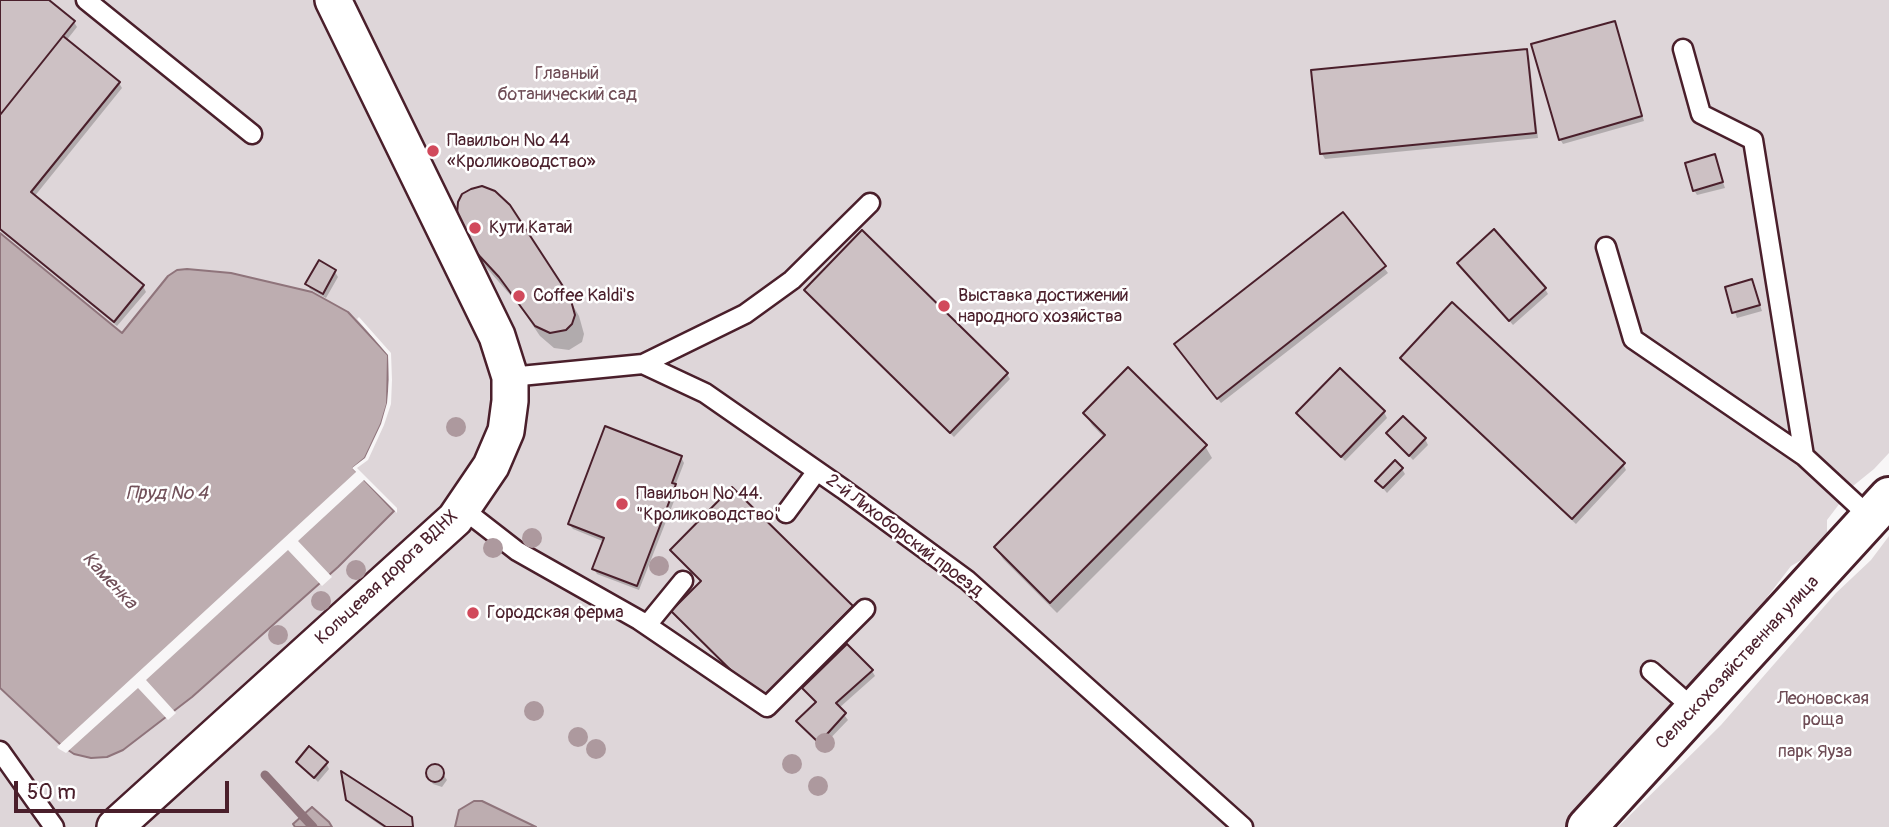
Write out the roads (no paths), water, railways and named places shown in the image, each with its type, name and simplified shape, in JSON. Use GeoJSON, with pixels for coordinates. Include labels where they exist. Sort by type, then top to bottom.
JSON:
{"type":"FeatureCollection","features":[{"type":"Feature","properties":{"kind":"main road","name":"Сельскохозяйственная улица"},"geometry":{"type":"LineString","coordinates":[[1587,827],[1880,507]]}},
{"type":"Feature","properties":{"kind":"street","name":"Кольцевая дорога ВДНХ"},"geometry":{"type":"LineString","coordinates":[[115,827],[431,543],[463,509],[491,466],[506,431],[510,377],[497,336],[333,0]]}},
{"type":"Feature","properties":{"kind":"lane"},"geometry":{"type":"LineString","coordinates":[[86,0],[253,134]]}},
{"type":"Feature","properties":{"kind":"lane"},"geometry":{"type":"LineString","coordinates":[[1683,49],[1701,114],[1753,140],[1804,456]]}},
{"type":"Feature","properties":{"kind":"lane"},"geometry":{"type":"LineString","coordinates":[[510,377],[643,364],[754,307],[792,280],[870,203]]}},
{"type":"Feature","properties":{"kind":"lane"},"geometry":{"type":"LineString","coordinates":[[1606,247],[1633,339],[1880,507]]}},
{"type":"Feature","properties":{"kind":"lane","name":"2-й Лихоборский проезд"},"geometry":{"type":"LineString","coordinates":[[643,364],[705,393],[967,580],[1243,827]]}},
{"type":"Feature","properties":{"kind":"lane"},"geometry":{"type":"LineString","coordinates":[[786,513],[817,471]]}},
{"type":"Feature","properties":{"kind":"lane"},"geometry":{"type":"LineString","coordinates":[[463,509],[517,551],[647,625],[768,707],[865,609]]}},
{"type":"Feature","properties":{"kind":"lane"},"geometry":{"type":"LineString","coordinates":[[647,625],[684,581]]}},
{"type":"Feature","properties":{"kind":"lane"},"geometry":{"type":"LineString","coordinates":[[1651,671],[1696,710]]}},
{"type":"Feature","properties":{"kind":"lane"},"geometry":{"type":"LineString","coordinates":[[0,751],[54,827]]}},
{"type":"Feature","properties":{"kind":"water","name":"Пруд № 4"},"geometry":{"type":"Polygon","coordinates":[[[0,233],[122,333],[168,276],[177,270],[187,269],[231,273],[312,292],[348,312],[388,355],[387,404],[381,424],[365,458],[353,468],[394,511],[338,567],[192,697],[123,750],[107,757],[91,758],[74,754],[0,688],[0,233]]]}},
{"type":"Feature","properties":{"kind":"water"},"geometry":{"type":"Polygon","coordinates":[[[474,801],[482,801],[536,827],[455,827],[459,810],[474,801]]]}},
{"type":"Feature","properties":{"kind":"water"},"geometry":{"type":"Polygon","coordinates":[[[312,807],[332,827],[295,827],[293,824],[312,807]]]}},
{"type":"Feature","properties":{"kind":"waterway","name":"Каменка"},"geometry":{"type":"LineString","coordinates":[[265,775],[313,827]]}},
{"type":"Feature","properties":{"kind":"place","name":"Павильон № 44 «Кролиководство»"},"geometry":{"type":"Point","coordinates":[433,151]}},
{"type":"Feature","properties":{"kind":"place","name":"Кути Катай"},"geometry":{"type":"Point","coordinates":[475,228]}},
{"type":"Feature","properties":{"kind":"place","name":"Coffee Kaldi's"},"geometry":{"type":"Point","coordinates":[519,296]}},
{"type":"Feature","properties":{"kind":"place","name":"Выставка достижений народного хозяйства"},"geometry":{"type":"Point","coordinates":[944,306]}},
{"type":"Feature","properties":{"kind":"place","name":"Павильон № 44. \"Кролиководство\""},"geometry":{"type":"Point","coordinates":[622,504]}},
{"type":"Feature","properties":{"kind":"place","name":"Городская ферма"},"geometry":{"type":"Point","coordinates":[473,613]}},
{"type":"Feature","properties":{"kind":"park label","name":"Главный ботанический сад"},"geometry":{"type":"Point","coordinates":[567,84]}},
{"type":"Feature","properties":{"kind":"park label","name":"Леоновская роща"},"geometry":{"type":"Point","coordinates":[1823,709]}},
{"type":"Feature","properties":{"kind":"park label","name":"парк Яуза"},"geometry":{"type":"Point","coordinates":[1815,752]}}]}
